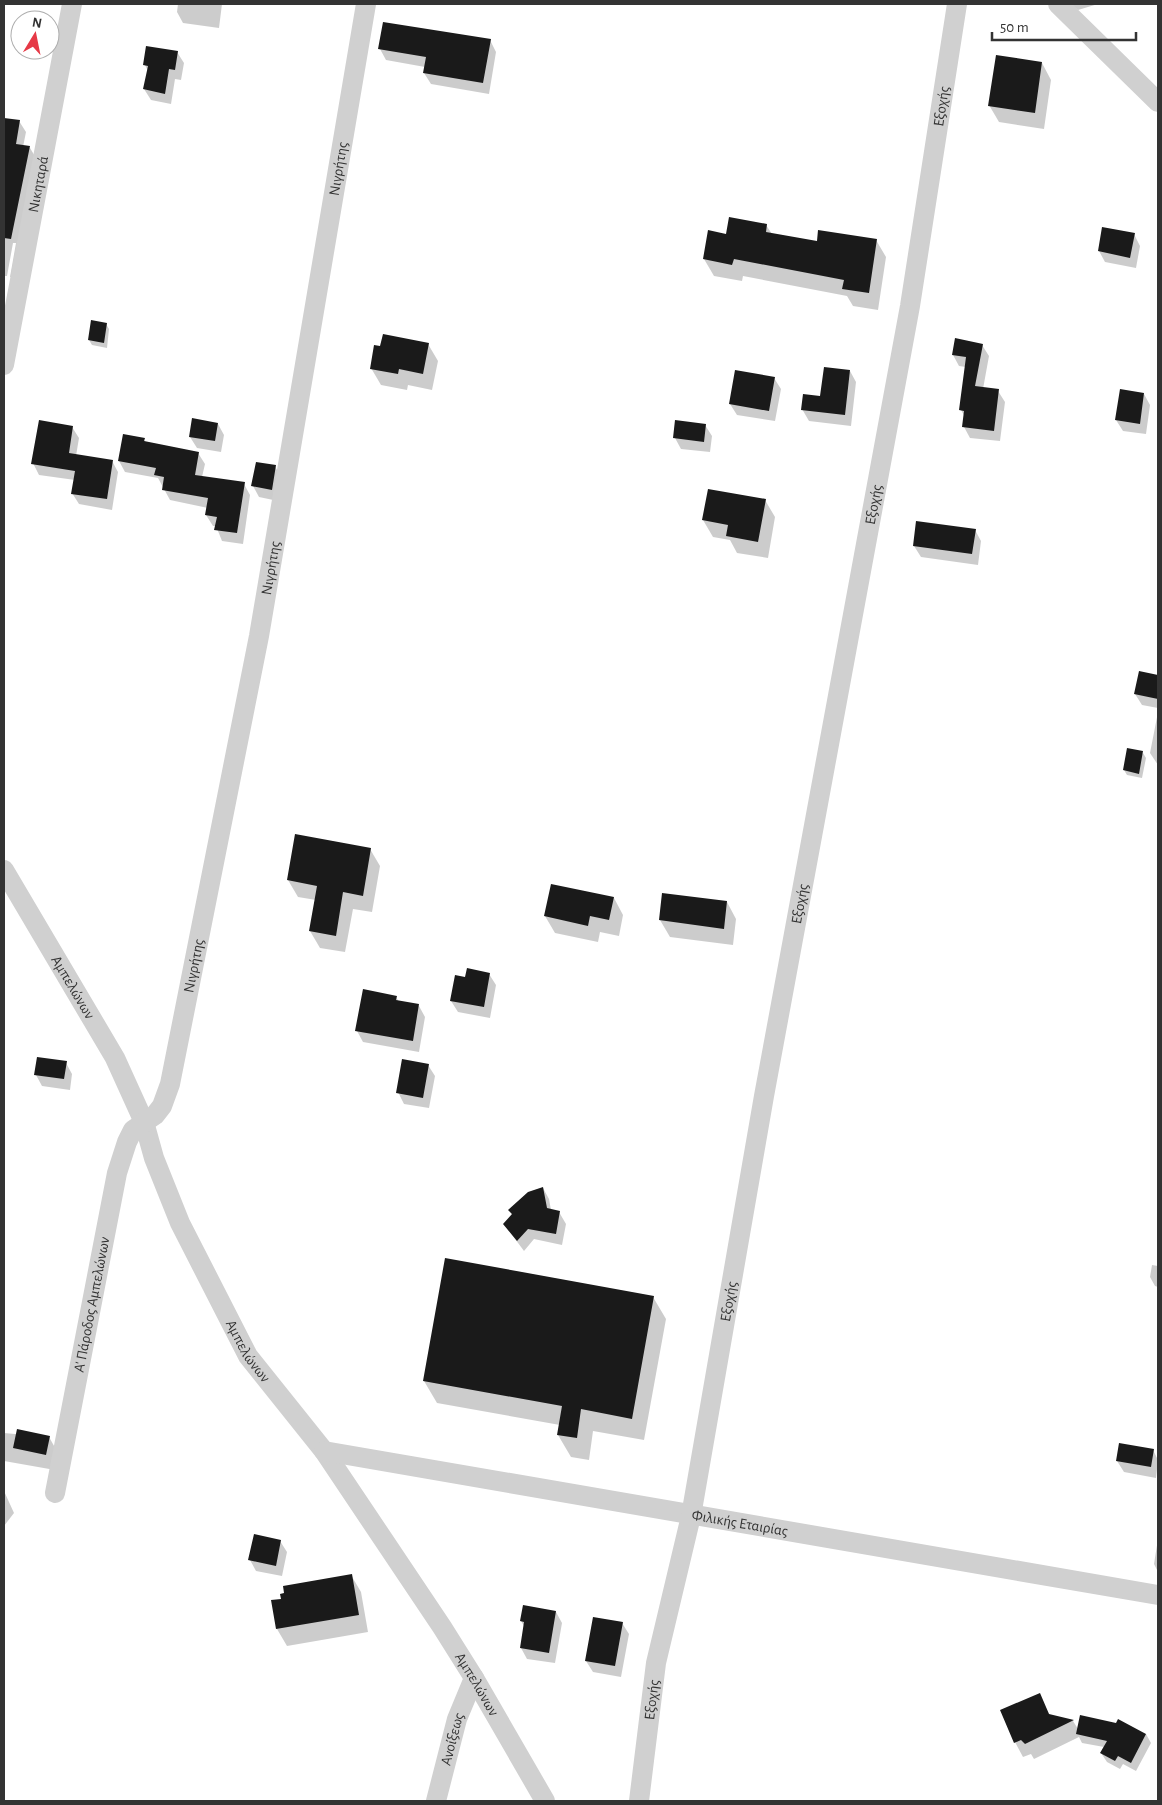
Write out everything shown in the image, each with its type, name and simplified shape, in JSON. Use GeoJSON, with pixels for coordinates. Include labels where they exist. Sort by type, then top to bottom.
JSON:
{"type":"FeatureCollection","features":[{"type":"Feature","properties":{"kind":"street","name":"Νικηταρά"},"geometry":{"type":"LineString","coordinates":[[4,365],[72,4]]}},
{"type":"Feature","properties":{"kind":"street","name":"Νιγρήτης"},"geometry":{"type":"LineString","coordinates":[[144,1122],[155,1115],[162,1106],[170,1084],[257,646],[366,4]]}},
{"type":"Feature","properties":{"kind":"street","name":"Εξοχής"},"geometry":{"type":"LineString","coordinates":[[639,1801],[656,1663],[691,1516],[767,1076],[910,306],[957,4]]}},
{"type":"Feature","properties":{"kind":"street"},"geometry":{"type":"LineString","coordinates":[[1058,4],[1158,102]]}},
{"type":"Feature","properties":{"kind":"street","name":"Αμπελώνων"},"geometry":{"type":"LineString","coordinates":[[4,870],[114,1058],[144,1122],[154,1158],[180,1223],[248,1356],[324,1450],[474,1678],[545,1801]]}},
{"type":"Feature","properties":{"kind":"street","name":"Α' Πάροδος Αμπελώνων"},"geometry":{"type":"LineString","coordinates":[[55,1493],[117,1173],[133,1130],[144,1122]]}},
{"type":"Feature","properties":{"kind":"street","name":"Φιλικής Εταιρίας"},"geometry":{"type":"LineString","coordinates":[[324,1450],[691,1516],[1158,1595]]}},
{"type":"Feature","properties":{"kind":"street","name":"Ανοίξεως"},"geometry":{"type":"LineString","coordinates":[[436,1801],[458,1719],[474,1678]]}},
{"type":"Feature","properties":{"kind":"building"},"geometry":{"type":"Polygon","coordinates":[[[383,22],[491,39],[483,83],[423,73],[426,57],[378,49],[383,22]]]}},
{"type":"Feature","properties":{"kind":"building"},"geometry":{"type":"Polygon","coordinates":[[[146,46],[178,51],[175,70],[169,69],[165,94],[143,89],[148,66],[143,65],[146,46]]]}},
{"type":"Feature","properties":{"kind":"building"},"geometry":{"type":"Polygon","coordinates":[[[996,55],[1042,62],[1035,113],[988,106],[996,55]]]}},
{"type":"Feature","properties":{"kind":"building"},"geometry":{"type":"Polygon","coordinates":[[[4,118],[20,120],[16,144],[30,146],[11,239],[4,238],[4,118]]]}},
{"type":"Feature","properties":{"kind":"building"},"geometry":{"type":"Polygon","coordinates":[[[729,217],[767,224],[766,232],[817,241],[818,230],[877,239],[869,293],[842,289],[844,280],[734,259],[732,265],[703,259],[708,230],[726,234],[729,217]]]}},
{"type":"Feature","properties":{"kind":"building"},"geometry":{"type":"Polygon","coordinates":[[[1102,227],[1135,233],[1130,258],[1098,251],[1102,227]]]}},
{"type":"Feature","properties":{"kind":"building"},"geometry":{"type":"Polygon","coordinates":[[[91,320],[107,323],[104,343],[88,340],[91,320]]]}},
{"type":"Feature","properties":{"kind":"building"},"geometry":{"type":"Polygon","coordinates":[[[383,334],[429,343],[423,374],[399,369],[398,374],[370,369],[374,345],[380,346],[383,334]]]}},
{"type":"Feature","properties":{"kind":"building"},"geometry":{"type":"Polygon","coordinates":[[[955,338],[983,344],[975,386],[999,389],[994,431],[962,427],[964,411],[959,410],[966,357],[952,355],[955,338]]]}},
{"type":"Feature","properties":{"kind":"building"},"geometry":{"type":"Polygon","coordinates":[[[824,367],[850,370],[845,415],[801,410],[803,394],[820,396],[824,367]]]}},
{"type":"Feature","properties":{"kind":"building"},"geometry":{"type":"Polygon","coordinates":[[[735,370],[775,377],[769,411],[729,404],[735,370]]]}},
{"type":"Feature","properties":{"kind":"building"},"geometry":{"type":"Polygon","coordinates":[[[1120,389],[1144,393],[1140,424],[1115,420],[1120,389]]]}},
{"type":"Feature","properties":{"kind":"building"},"geometry":{"type":"Polygon","coordinates":[[[192,418],[218,423],[215,441],[189,437],[192,418]]]}},
{"type":"Feature","properties":{"kind":"building"},"geometry":{"type":"Polygon","coordinates":[[[39,420],[73,426],[69,453],[113,460],[107,499],[71,494],[75,471],[31,464],[39,420]]]}},
{"type":"Feature","properties":{"kind":"building"},"geometry":{"type":"Polygon","coordinates":[[[675,420],[706,424],[704,442],[673,438],[675,420]]]}},
{"type":"Feature","properties":{"kind":"building"},"geometry":{"type":"Polygon","coordinates":[[[123,434],[145,438],[144,441],[199,452],[195,475],[245,482],[237,533],[214,530],[217,517],[205,515],[208,498],[162,490],[164,477],[154,475],[156,468],[118,461],[123,434]]]}},
{"type":"Feature","properties":{"kind":"building"},"geometry":{"type":"Polygon","coordinates":[[[256,462],[276,465],[272,490],[251,486],[256,462]]]}},
{"type":"Feature","properties":{"kind":"building"},"geometry":{"type":"Polygon","coordinates":[[[708,489],[766,499],[758,542],[726,536],[728,525],[702,520],[708,489]]]}},
{"type":"Feature","properties":{"kind":"building"},"geometry":{"type":"Polygon","coordinates":[[[916,521],[976,529],[972,554],[913,546],[916,521]]]}},
{"type":"Feature","properties":{"kind":"building"},"geometry":{"type":"Polygon","coordinates":[[[1139,671],[1158,675],[1158,699],[1134,694],[1139,671]]]}},
{"type":"Feature","properties":{"kind":"building"},"geometry":{"type":"Polygon","coordinates":[[[1127,748],[1143,751],[1139,774],[1123,770],[1127,748]]]}},
{"type":"Feature","properties":{"kind":"building"},"geometry":{"type":"Polygon","coordinates":[[[295,834],[371,848],[363,896],[343,892],[336,936],[309,931],[317,886],[287,880],[295,834]]]}},
{"type":"Feature","properties":{"kind":"building"},"geometry":{"type":"Polygon","coordinates":[[[551,884],[614,897],[609,920],[590,916],[588,926],[544,916],[551,884]]]}},
{"type":"Feature","properties":{"kind":"building"},"geometry":{"type":"Polygon","coordinates":[[[662,893],[727,901],[724,929],[659,920],[662,893]]]}},
{"type":"Feature","properties":{"kind":"building"},"geometry":{"type":"Polygon","coordinates":[[[467,968],[490,973],[484,1007],[450,1001],[455,975],[465,977],[467,968]]]}},
{"type":"Feature","properties":{"kind":"building"},"geometry":{"type":"Polygon","coordinates":[[[363,989],[397,996],[396,1000],[419,1004],[413,1041],[355,1031],[363,989]]]}},
{"type":"Feature","properties":{"kind":"building"},"geometry":{"type":"Polygon","coordinates":[[[37,1057],[67,1061],[64,1079],[34,1075],[37,1057]]]}},
{"type":"Feature","properties":{"kind":"building"},"geometry":{"type":"Polygon","coordinates":[[[402,1059],[429,1064],[423,1098],[396,1093],[402,1059]]]}},
{"type":"Feature","properties":{"kind":"building"},"geometry":{"type":"Polygon","coordinates":[[[543,1187],[547,1208],[560,1211],[556,1234],[528,1229],[517,1241],[503,1224],[512,1214],[508,1210],[528,1192],[543,1187]]]}},
{"type":"Feature","properties":{"kind":"building"},"geometry":{"type":"Polygon","coordinates":[[[445,1258],[654,1296],[632,1419],[581,1409],[577,1438],[557,1435],[562,1406],[423,1381],[445,1258]]]}},
{"type":"Feature","properties":{"kind":"building"},"geometry":{"type":"Polygon","coordinates":[[[17,1429],[50,1436],[46,1455],[13,1448],[17,1429]]]}},
{"type":"Feature","properties":{"kind":"building"},"geometry":{"type":"Polygon","coordinates":[[[1119,1443],[1154,1449],[1151,1467],[1116,1461],[1119,1443]]]}},
{"type":"Feature","properties":{"kind":"building"},"geometry":{"type":"Polygon","coordinates":[[[254,1534],[281,1540],[276,1566],[248,1560],[254,1534]]]}},
{"type":"Feature","properties":{"kind":"building"},"geometry":{"type":"Polygon","coordinates":[[[352,1574],[359,1615],[276,1629],[271,1600],[281,1599],[280,1594],[284,1593],[283,1586],[352,1574]]]}},
{"type":"Feature","properties":{"kind":"building"},"geometry":{"type":"Polygon","coordinates":[[[523,1605],[556,1611],[549,1653],[520,1648],[524,1622],[520,1621],[523,1605]]]}},
{"type":"Feature","properties":{"kind":"building"},"geometry":{"type":"Polygon","coordinates":[[[593,1617],[623,1622],[615,1666],[585,1661],[593,1617]]]}},
{"type":"Feature","properties":{"kind":"building"},"geometry":{"type":"Polygon","coordinates":[[[1040,1693],[1049,1714],[1074,1720],[1025,1744],[1021,1740],[1014,1743],[1000,1710],[1040,1693]]]}},
{"type":"Feature","properties":{"kind":"building"},"geometry":{"type":"Polygon","coordinates":[[[1080,1715],[1116,1723],[1118,1719],[1146,1734],[1131,1763],[1118,1756],[1115,1761],[1100,1753],[1107,1741],[1076,1734],[1080,1715]]]}}]}
